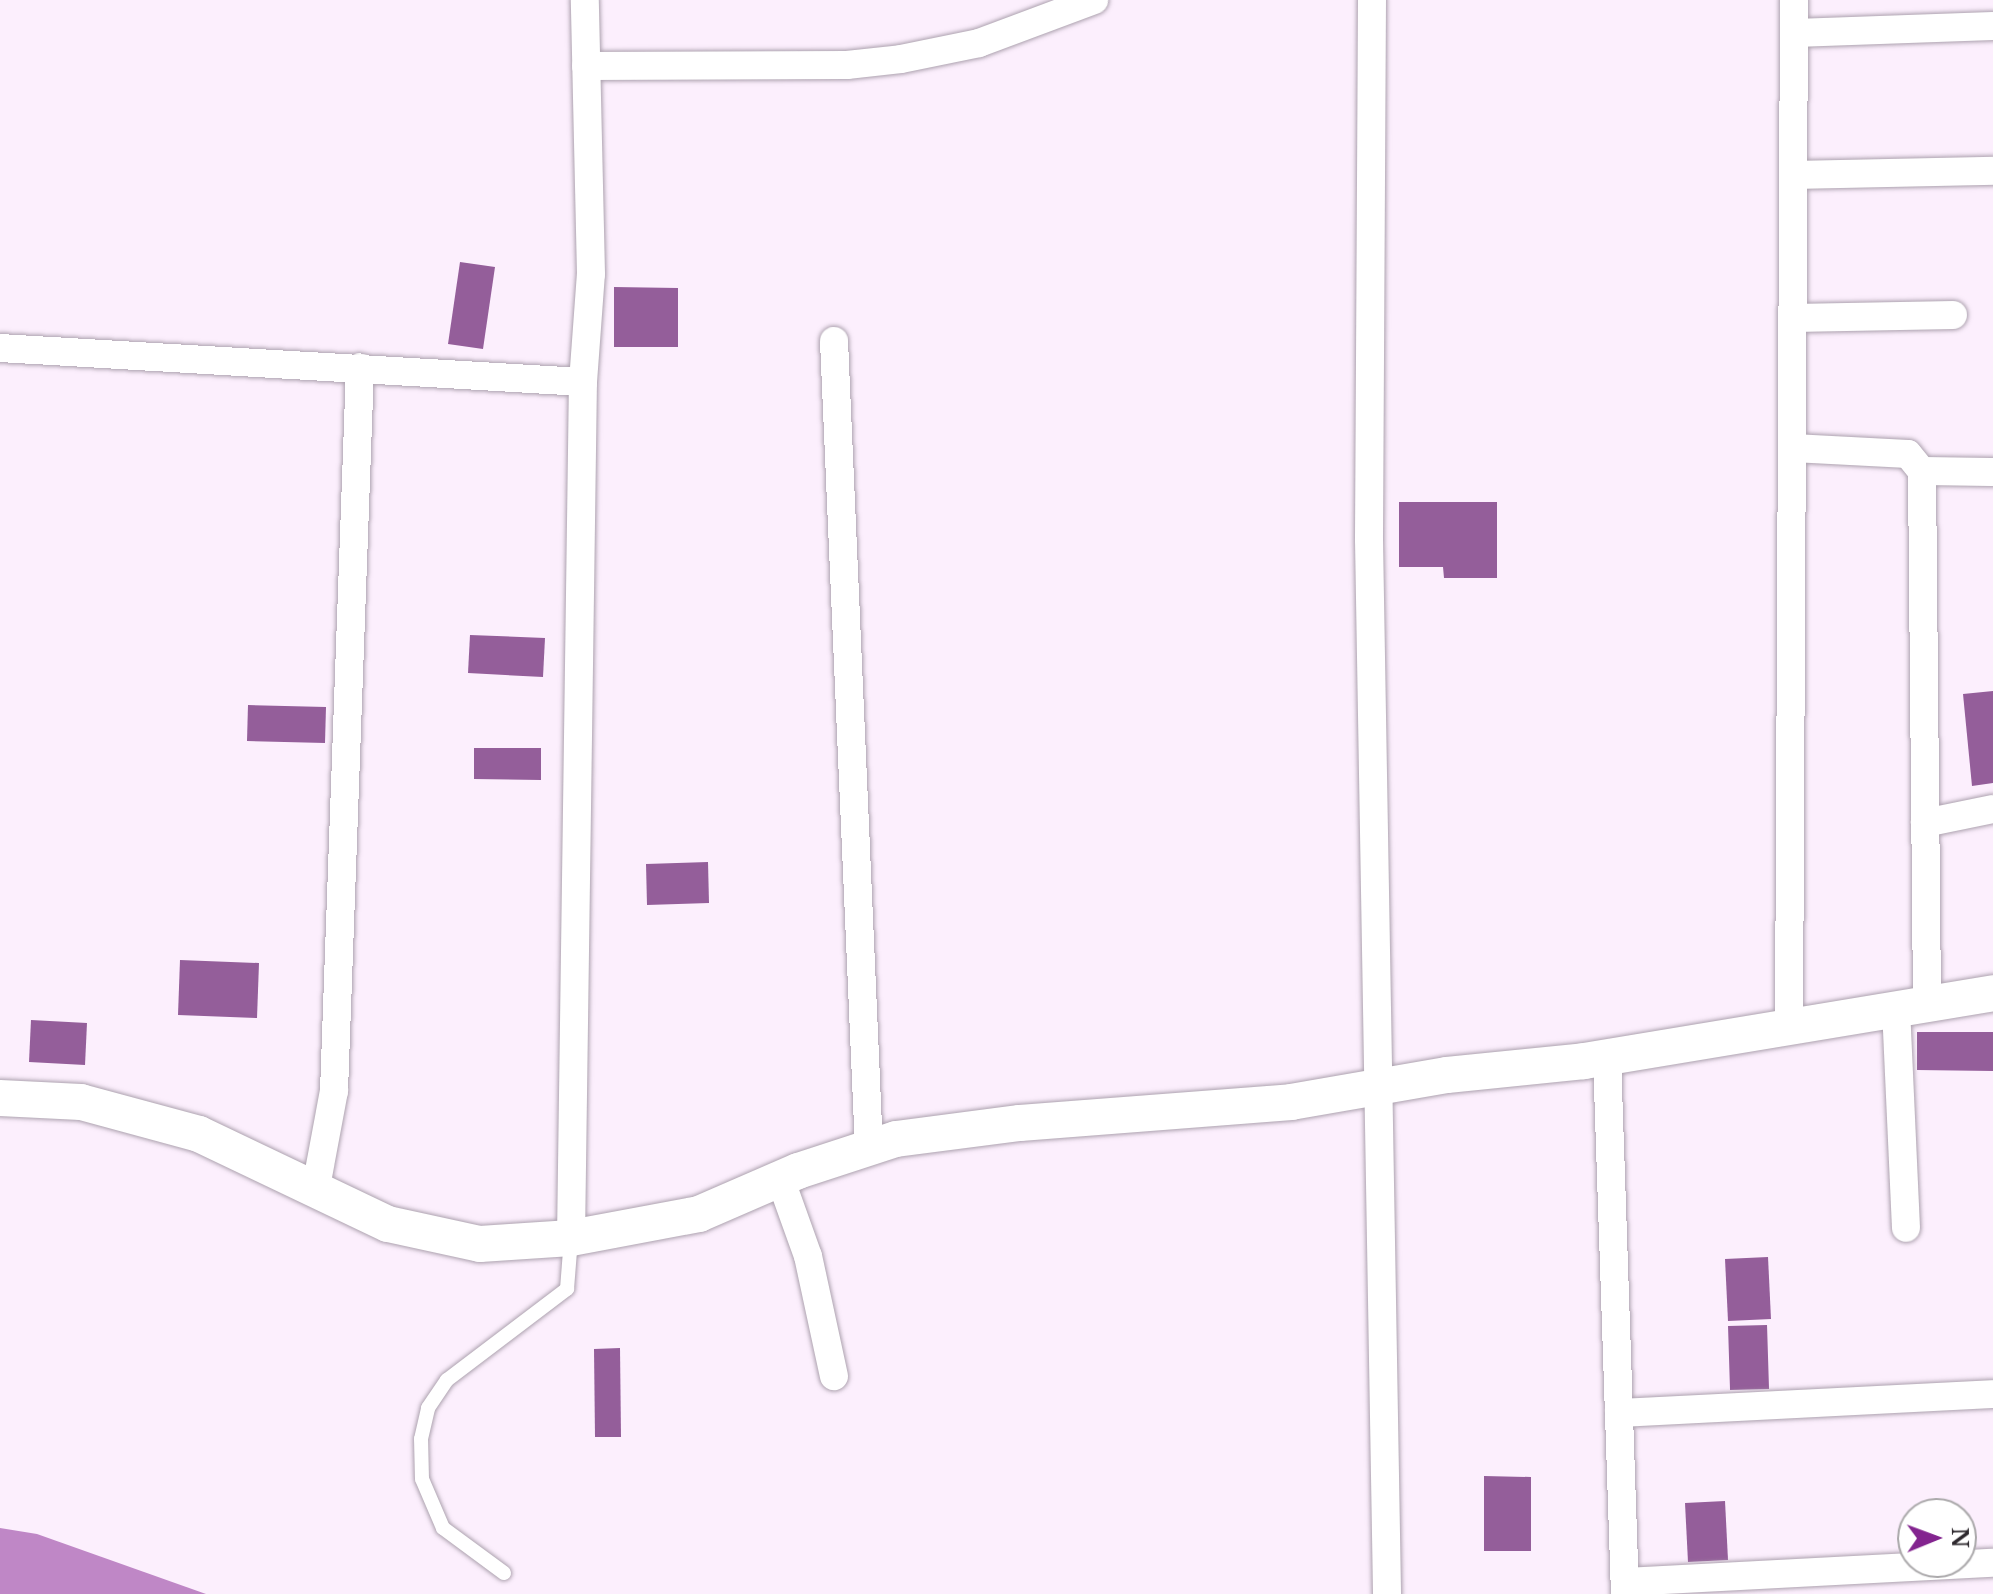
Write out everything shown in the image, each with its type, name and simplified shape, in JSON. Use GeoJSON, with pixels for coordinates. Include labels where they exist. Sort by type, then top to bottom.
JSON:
{"type":"FeatureCollection","features":[{"type":"Feature","properties":{"kind":"street"},"geometry":{"type":"LineString","coordinates":[[571,1238],[583,382],[591,274],[585,0]]}},
{"type":"Feature","properties":{"kind":"street"},"geometry":{"type":"LineString","coordinates":[[586,66],[847,65],[901,59],[979,43],[1094,0]]}},
{"type":"Feature","properties":{"kind":"street"},"geometry":{"type":"LineString","coordinates":[[1372,0],[1369,540],[1387,1594]]}},
{"type":"Feature","properties":{"kind":"street"},"geometry":{"type":"LineString","coordinates":[[1789,1027],[1794,0]]}},
{"type":"Feature","properties":{"kind":"street"},"geometry":{"type":"LineString","coordinates":[[1795,33],[1993,26]]}},
{"type":"Feature","properties":{"kind":"street"},"geometry":{"type":"LineString","coordinates":[[1795,175],[1993,171]]}},
{"type":"Feature","properties":{"kind":"street"},"geometry":{"type":"LineString","coordinates":[[1794,318],[1953,315]]}},
{"type":"Feature","properties":{"kind":"street"},"geometry":{"type":"LineString","coordinates":[[834,341],[869,1148]]}},
{"type":"Feature","properties":{"kind":"street"},"geometry":{"type":"LineString","coordinates":[[0,348],[583,382]]}},
{"type":"Feature","properties":{"kind":"street"},"geometry":{"type":"LineString","coordinates":[[316,1187],[334,1091],[360,367]]}},
{"type":"Feature","properties":{"kind":"street"},"geometry":{"type":"LineString","coordinates":[[1793,448],[1908,454],[1922,471],[1925,823],[1911,1006],[1906,1228]]}},
{"type":"Feature","properties":{"kind":"street"},"geometry":{"type":"LineString","coordinates":[[1922,471],[1993,472]]}},
{"type":"Feature","properties":{"kind":"street"},"geometry":{"type":"LineString","coordinates":[[1925,823],[1993,809]]}},
{"type":"Feature","properties":{"kind":"street"},"geometry":{"type":"LineString","coordinates":[[0,1098],[81,1102],[199,1134],[316,1187],[388,1224],[480,1244],[571,1238],[699,1214],[780,1178],[896,1139],[1020,1123],[1291,1102],[1376,1087],[1607,1057],[1993,993]]}},
{"type":"Feature","properties":{"kind":"street"},"geometry":{"type":"LineString","coordinates":[[1607,1057],[1625,1588],[1993,1563]]}},
{"type":"Feature","properties":{"kind":"street"},"geometry":{"type":"LineString","coordinates":[[780,1178],[808,1256],[834,1376]]}},
{"type":"Feature","properties":{"kind":"street"},"geometry":{"type":"LineString","coordinates":[[1619,1413],[1993,1394]]}},
{"type":"Feature","properties":{"kind":"lane"},"geometry":{"type":"LineString","coordinates":[[504,1573],[443,1528],[422,1479],[421,1439],[428,1408],[447,1380],[567,1289],[571,1238]]}},
{"type":"Feature","properties":{"kind":"shaded area"},"geometry":{"type":"Polygon","coordinates":[[[0,1528],[37,1534],[206,1594],[0,1594],[0,1528]]]}},
{"type":"Feature","properties":{"kind":"building"},"geometry":{"type":"Polygon","coordinates":[[[460,262],[495,267],[483,349],[448,344],[460,262]]]}},
{"type":"Feature","properties":{"kind":"building"},"geometry":{"type":"Polygon","coordinates":[[[614,287],[678,288],[678,347],[614,347],[614,287]]]}},
{"type":"Feature","properties":{"kind":"building"},"geometry":{"type":"Polygon","coordinates":[[[1399,502],[1497,502],[1497,578],[1444,578],[1443,567],[1399,567],[1399,502]]]}},
{"type":"Feature","properties":{"kind":"building"},"geometry":{"type":"Polygon","coordinates":[[[470,635],[545,638],[543,677],[468,673],[470,635]]]}},
{"type":"Feature","properties":{"kind":"building"},"geometry":{"type":"Polygon","coordinates":[[[1993,691],[1993,783],[1972,786],[1963,694],[1993,691]]]}},
{"type":"Feature","properties":{"kind":"building"},"geometry":{"type":"Polygon","coordinates":[[[248,705],[326,707],[325,743],[247,741],[248,705]]]}},
{"type":"Feature","properties":{"kind":"building"},"geometry":{"type":"Polygon","coordinates":[[[474,748],[541,748],[541,780],[474,779],[474,748]]]}},
{"type":"Feature","properties":{"kind":"building"},"geometry":{"type":"Polygon","coordinates":[[[708,862],[709,903],[647,905],[646,864],[708,862]]]}},
{"type":"Feature","properties":{"kind":"building"},"geometry":{"type":"Polygon","coordinates":[[[180,960],[259,963],[257,1018],[178,1015],[180,960]]]}},
{"type":"Feature","properties":{"kind":"building"},"geometry":{"type":"Polygon","coordinates":[[[31,1020],[87,1023],[85,1065],[29,1062],[31,1020]]]}},
{"type":"Feature","properties":{"kind":"building"},"geometry":{"type":"Polygon","coordinates":[[[1917,1032],[1993,1032],[1993,1071],[1917,1070],[1917,1032]]]}},
{"type":"Feature","properties":{"kind":"building"},"geometry":{"type":"Polygon","coordinates":[[[1768,1257],[1771,1319],[1728,1321],[1725,1259],[1768,1257]]]}},
{"type":"Feature","properties":{"kind":"building"},"geometry":{"type":"Polygon","coordinates":[[[1767,1325],[1769,1389],[1730,1390],[1728,1326],[1767,1325]]]}},
{"type":"Feature","properties":{"kind":"building"},"geometry":{"type":"Polygon","coordinates":[[[620,1348],[621,1437],[595,1437],[594,1349],[620,1348]]]}},
{"type":"Feature","properties":{"kind":"building"},"geometry":{"type":"Polygon","coordinates":[[[1484,1476],[1531,1477],[1531,1551],[1484,1551],[1484,1476]]]}},
{"type":"Feature","properties":{"kind":"building"},"geometry":{"type":"Polygon","coordinates":[[[1725,1501],[1728,1560],[1688,1562],[1685,1503],[1725,1501]]]}}]}
